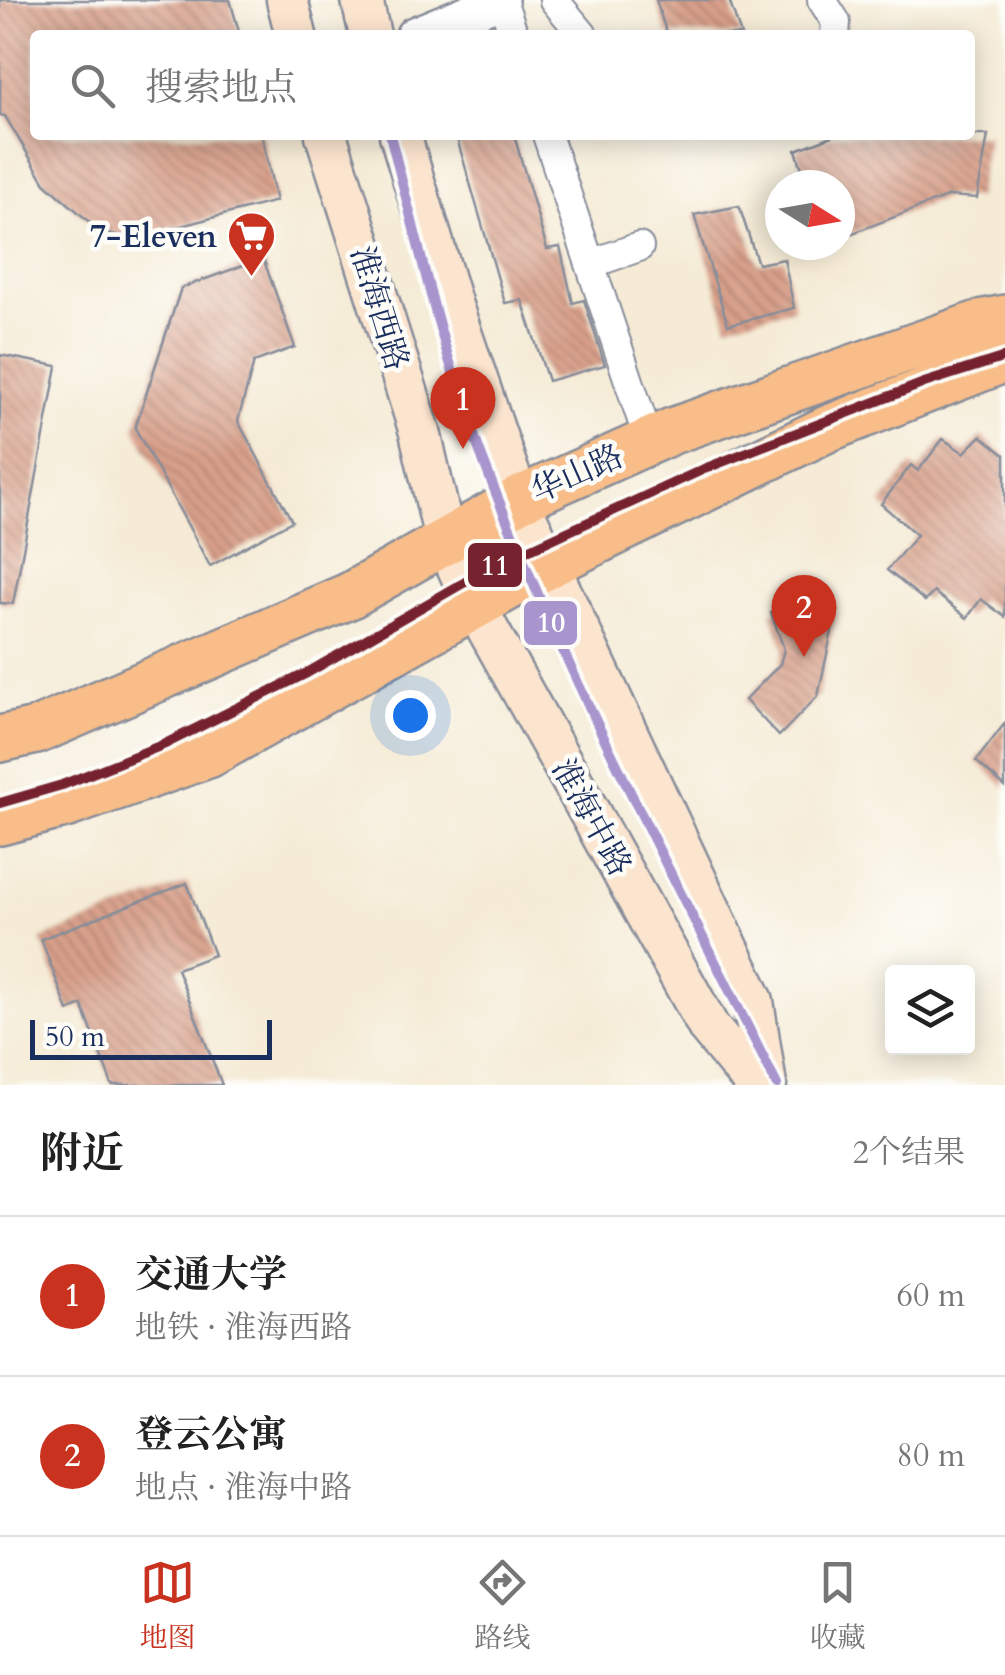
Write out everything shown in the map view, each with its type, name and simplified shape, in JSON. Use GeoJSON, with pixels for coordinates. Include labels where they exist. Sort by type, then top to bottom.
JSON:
{"type":"FeatureCollection","features":[{"type":"Feature","properties":{"kind":"main road"},"geometry":{"type":"LineString","coordinates":[[286,0],[295,30]]}},
{"type":"Feature","properties":{"kind":"main road"},"geometry":{"type":"LineString","coordinates":[[362,0],[369,30]]}},
{"type":"Feature","properties":{"kind":"main road","name":"淮海西路"},"geometry":{"type":"LineString","coordinates":[[328,140],[420,432],[445,539]]}},
{"type":"Feature","properties":{"kind":"main road"},"geometry":{"type":"LineString","coordinates":[[402,140],[453,309],[518,500]]}},
{"type":"Feature","properties":{"kind":"main road","name":"华山路"},"geometry":{"type":"LineString","coordinates":[[0,739],[36,731],[349,596],[518,500],[650,441],[966,328],[1005,318]]}},
{"type":"Feature","properties":{"kind":"main road"},"geometry":{"type":"LineString","coordinates":[[0,822],[100,794],[208,755],[550,564],[828,429],[1005,358]]}},
{"type":"Feature","properties":{"kind":"main road","name":"淮海中路"},"geometry":{"type":"LineString","coordinates":[[518,500],[754,1001],[766,1085]]}},
{"type":"Feature","properties":{"kind":"main road","name":"淮海中路"},"geometry":{"type":"LineString","coordinates":[[445,539],[475,606],[710,1028],[756,1085]]}},
{"type":"Feature","properties":{"kind":"street"},"geometry":{"type":"LineString","coordinates":[[426,30],[501,0],[512,30]]}},
{"type":"Feature","properties":{"kind":"street"},"geometry":{"type":"LineString","coordinates":[[554,0],[579,30]]}},
{"type":"Feature","properties":{"kind":"street"},"geometry":{"type":"LineString","coordinates":[[822,0],[836,22],[835,30]]}},
{"type":"Feature","properties":{"kind":"street"},"geometry":{"type":"LineString","coordinates":[[549,140],[650,441]]}},
{"type":"Feature","properties":{"kind":"street"},"geometry":{"type":"LineString","coordinates":[[590,264],[640,247]]}},
{"type":"Feature","properties":{"kind":"building"},"geometry":{"type":"Polygon","coordinates":[[[0,0],[230,0],[239,30],[30,30],[30,140],[263,140],[276,201],[139,237],[103,234],[45,183],[5,116],[0,115],[0,0]]]}},
{"type":"Feature","properties":{"kind":"building"},"geometry":{"type":"Polygon","coordinates":[[[656,0],[729,0],[739,30],[665,30],[656,0]]]}},
{"type":"Feature","properties":{"kind":"building"},"geometry":{"type":"Polygon","coordinates":[[[975,135],[988,135],[977,198],[949,196],[855,232],[855,170],[802,170],[796,150],[822,140],[975,140],[975,135]]]}},
{"type":"Feature","properties":{"kind":"building"},"geometry":{"type":"Polygon","coordinates":[[[457,140],[515,140],[547,249],[560,247],[573,303],[584,300],[605,365],[548,381],[522,300],[505,303],[457,140]]]}},
{"type":"Feature","properties":{"kind":"building"},"geometry":{"type":"Polygon","coordinates":[[[739,206],[758,264],[784,260],[794,308],[728,325],[694,215],[739,206]]]}},
{"type":"Feature","properties":{"kind":"building"},"geometry":{"type":"Polygon","coordinates":[[[263,258],[295,347],[254,362],[238,421],[292,521],[210,566],[135,428],[181,288],[263,258]]]}},
{"type":"Feature","properties":{"kind":"building"},"geometry":{"type":"Polygon","coordinates":[[[0,355],[57,366],[13,604],[0,603],[0,355]]]}},
{"type":"Feature","properties":{"kind":"building"},"geometry":{"type":"Polygon","coordinates":[[[981,436],[1005,455],[1005,617],[981,599],[967,618],[934,592],[925,601],[887,570],[917,535],[881,504],[911,465],[918,471],[943,439],[964,453],[981,436]]]}},
{"type":"Feature","properties":{"kind":"building"},"geometry":{"type":"Polygon","coordinates":[[[821,590],[835,617],[818,696],[779,736],[745,700],[780,664],[784,649],[771,613],[821,590]]]}},
{"type":"Feature","properties":{"kind":"building"},"geometry":{"type":"Polygon","coordinates":[[[1005,723],[1005,787],[976,761],[1005,723]]]}},
{"type":"Feature","properties":{"kind":"building"},"geometry":{"type":"Polygon","coordinates":[[[187,883],[214,955],[177,969],[222,1085],[112,1085],[82,1005],[68,1011],[41,939],[187,883]]]}},
{"type":"Feature","properties":{"kind":"transit line","name":"10"},"geometry":{"type":"LineString","coordinates":[[391,140],[451,365],[508,524],[618,767],[777,1085]]}},
{"type":"Feature","properties":{"kind":"transit line","name":"11"},"geometry":{"type":"LineString","coordinates":[[0,803],[62,785],[165,744],[307,673],[493,566],[704,469],[924,383],[1005,357]]}},
{"type":"Feature","properties":{"kind":"place","name":"7-Eleven"},"geometry":{"type":"Point","coordinates":[252,278]}},
{"type":"Feature","properties":{"kind":"place","name":"交通大学"},"geometry":{"type":"Point","coordinates":[463,449]}},
{"type":"Feature","properties":{"kind":"place","name":"登云公寓"},"geometry":{"type":"Point","coordinates":[804,657]}}]}
